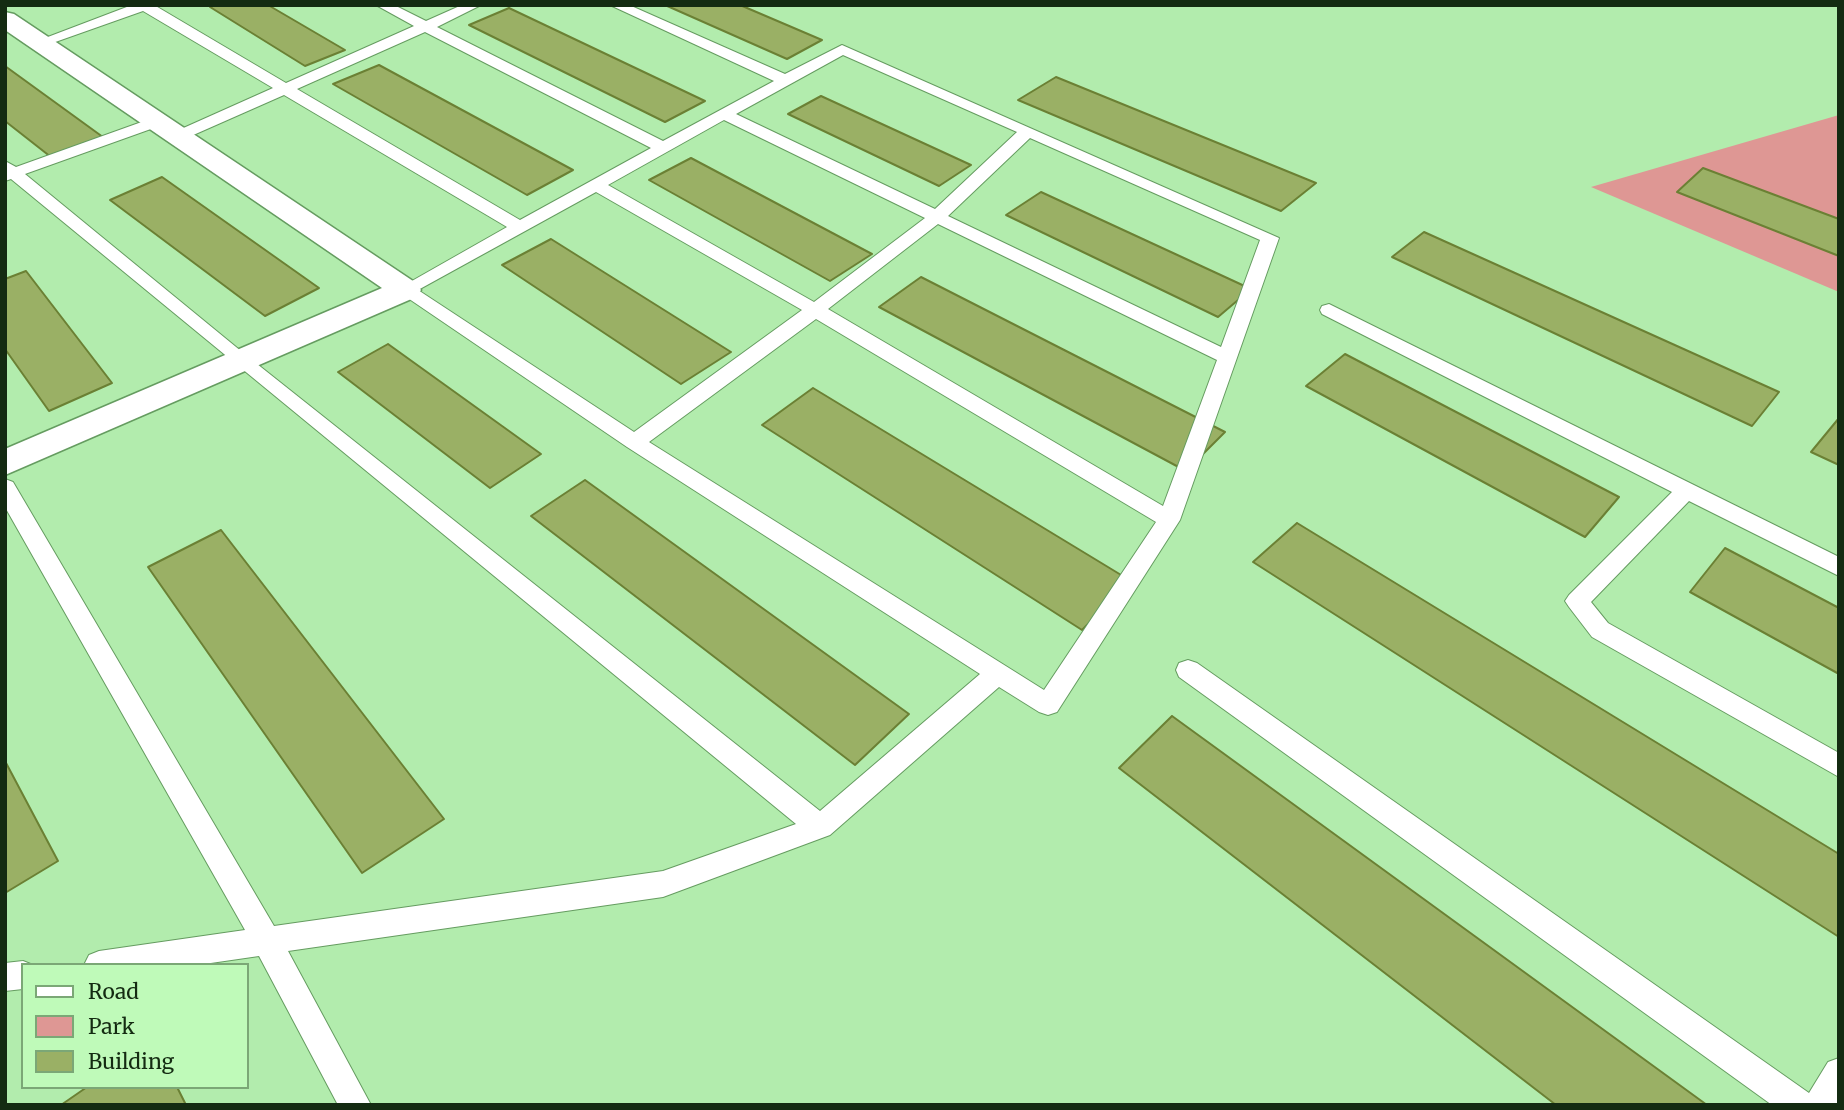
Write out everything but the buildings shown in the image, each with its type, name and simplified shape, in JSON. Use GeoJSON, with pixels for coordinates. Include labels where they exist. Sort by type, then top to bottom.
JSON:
{"type":"FeatureCollection","features":[{"type":"Feature","properties":{"kind":"street"},"geometry":{"type":"LineString","coordinates":[[5,19],[405,290]]}},
{"type":"Feature","properties":{"kind":"street"},"geometry":{"type":"LineString","coordinates":[[5,463],[405,290]]}},
{"type":"Feature","properties":{"kind":"lane"},"geometry":{"type":"LineString","coordinates":[[39,43],[146,5],[520,227]]}},
{"type":"Feature","properties":{"kind":"lane"},"geometry":{"type":"LineString","coordinates":[[383,5],[664,148]]}},
{"type":"Feature","properties":{"kind":"lane"},"geometry":{"type":"LineString","coordinates":[[8,172],[166,130],[284,88],[474,5]]}},
{"type":"Feature","properties":{"kind":"lane"},"geometry":{"type":"LineString","coordinates":[[617,5],[785,80]]}},
{"type":"Feature","properties":{"kind":"lane"},"geometry":{"type":"LineString","coordinates":[[842,49],[1270,238],[1169,520],[1048,705],[634,442],[405,290],[724,114],[842,49]]}},
{"type":"Feature","properties":{"kind":"lane"},"geometry":{"type":"LineString","coordinates":[[724,114],[1229,358]]}},
{"type":"Feature","properties":{"kind":"lane"},"geometry":{"type":"LineString","coordinates":[[634,442],[937,217],[1028,131]]}},
{"type":"Feature","properties":{"kind":"lane"},"geometry":{"type":"LineString","coordinates":[[8,172],[820,827]]}},
{"type":"Feature","properties":{"kind":"lane"},"geometry":{"type":"LineString","coordinates":[[596,185],[815,310],[1169,520]]}},
{"type":"Feature","properties":{"kind":"lane"},"geometry":{"type":"LineString","coordinates":[[1329,310],[1839,567]]}},
{"type":"Feature","properties":{"kind":"lane"},"geometry":{"type":"LineString","coordinates":[[5,487],[268,943],[355,1105]]}},
{"type":"Feature","properties":{"kind":"lane"},"geometry":{"type":"LineString","coordinates":[[1687,489],[1577,601],[1600,630],[1839,766]]}},
{"type":"Feature","properties":{"kind":"lane"},"geometry":{"type":"LineString","coordinates":[[1188,670],[1799,1105]]}},
{"type":"Feature","properties":{"kind":"lane"},"geometry":{"type":"LineString","coordinates":[[114,963],[268,943],[663,884],[820,827],[999,673]]}},
{"type":"Feature","properties":{"kind":"lane"},"geometry":{"type":"LineString","coordinates":[[1820,1105],[1839,1073]]}},
{"type":"Feature","properties":{"kind":"green space"},"geometry":{"type":"Polygon","coordinates":[[[1839,115],[1839,292],[1591,187],[1839,115]]]}}]}
